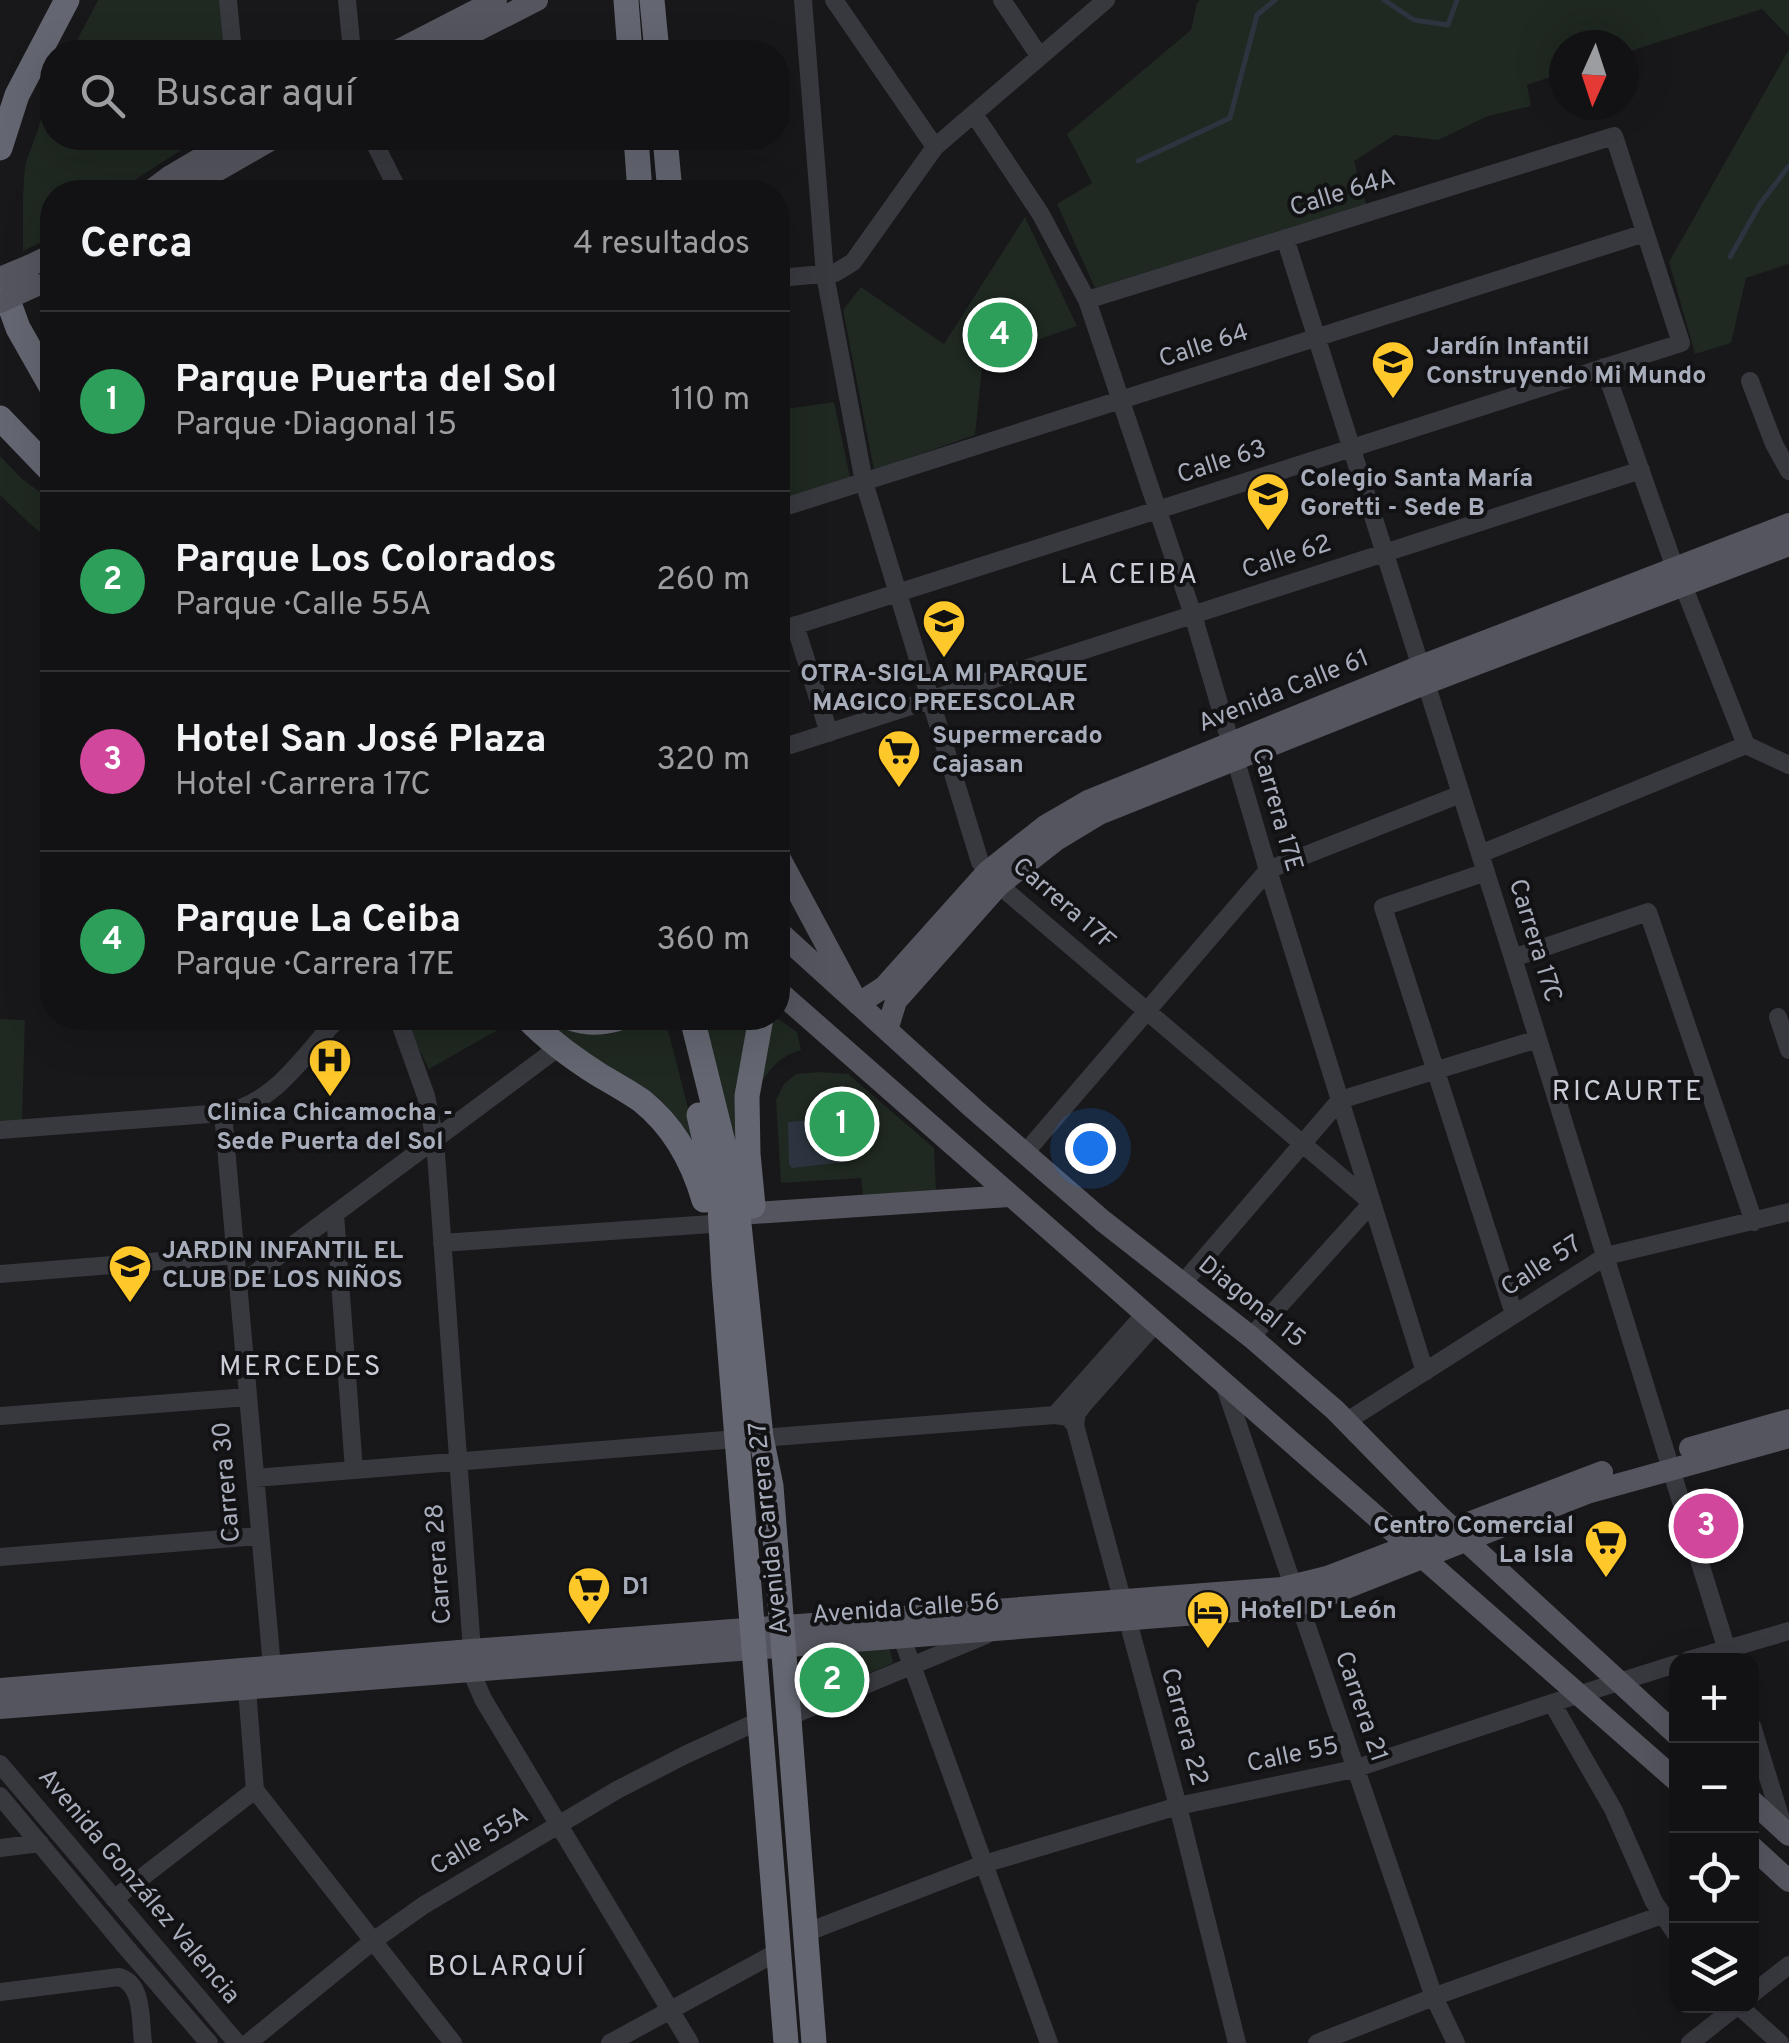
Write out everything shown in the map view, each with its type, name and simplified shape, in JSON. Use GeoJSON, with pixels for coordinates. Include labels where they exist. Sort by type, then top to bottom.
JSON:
{"type":"FeatureCollection","features":[{"type":"Feature","properties":{"kind":"highway"},"geometry":{"type":"LineString","coordinates":[[46,40],[67,0]]}},
{"type":"Feature","properties":{"kind":"highway"},"geometry":{"type":"LineString","coordinates":[[626,0],[629,40]]}},
{"type":"Feature","properties":{"kind":"highway"},"geometry":{"type":"LineString","coordinates":[[652,0],[656,40]]}},
{"type":"Feature","properties":{"kind":"highway"},"geometry":{"type":"LineString","coordinates":[[0,148],[17,95],[40,51]]}},
{"type":"Feature","properties":{"kind":"highway"},"geometry":{"type":"LineString","coordinates":[[637,150],[639,180]]}},
{"type":"Feature","properties":{"kind":"highway"},"geometry":{"type":"LineString","coordinates":[[666,150],[669,180]]}},
{"type":"Feature","properties":{"kind":"highway"},"geometry":{"type":"LineString","coordinates":[[0,276],[18,328],[40,367]]}},
{"type":"Feature","properties":{"kind":"highway"},"geometry":{"type":"LineString","coordinates":[[0,418],[40,460]]}},
{"type":"Feature","properties":{"kind":"highway"},"geometry":{"type":"LineString","coordinates":[[540,1030],[559,1047],[634,1096],[666,1126],[694,1170],[724,1278]]}},
{"type":"Feature","properties":{"kind":"highway","name":"Avenida Carrera 27"},"geometry":{"type":"LineString","coordinates":[[679,1030],[720,1207],[786,2043]]}},
{"type":"Feature","properties":{"kind":"highway","name":"Avenida Carrera 27"},"geometry":{"type":"LineString","coordinates":[[695,1030],[736,1194],[760,1437],[771,1486],[814,2043]]}},
{"type":"Feature","properties":{"kind":"highway"},"geometry":{"type":"LineString","coordinates":[[759,1030],[746,1109],[774,1437],[771,1486]]}},
{"type":"Feature","properties":{"kind":"main road"},"geometry":{"type":"LineString","coordinates":[[421,40],[496,0]]}},
{"type":"Feature","properties":{"kind":"main road"},"geometry":{"type":"LineString","coordinates":[[447,40],[470,16],[537,0]]}},
{"type":"Feature","properties":{"kind":"main road"},"geometry":{"type":"LineString","coordinates":[[165,180],[215,150]]}},
{"type":"Feature","properties":{"kind":"main road"},"geometry":{"type":"LineString","coordinates":[[201,180],[253,150]]}},
{"type":"Feature","properties":{"kind":"main road"},"geometry":{"type":"LineString","coordinates":[[0,276],[40,269]]}},
{"type":"Feature","properties":{"kind":"main road"},"geometry":{"type":"LineString","coordinates":[[0,302],[40,272]]}},
{"type":"Feature","properties":{"kind":"main road","name":"Avenida Calle 61"},"geometry":{"type":"LineString","coordinates":[[858,1004],[884,987],[993,879],[1098,814],[1233,751],[1679,576],[1789,524]]}},
{"type":"Feature","properties":{"kind":"main road","name":"Avenida Calle 61"},"geometry":{"type":"LineString","coordinates":[[1679,576],[1789,545]]}},
{"type":"Feature","properties":{"kind":"main road"},"geometry":{"type":"LineString","coordinates":[[790,877],[858,1004]]}},
{"type":"Feature","properties":{"kind":"main road","name":"Avenida Calle 61"},"geometry":{"type":"LineString","coordinates":[[886,1030],[896,1002],[993,879]]}},
{"type":"Feature","properties":{"kind":"main road","name":"Diagonal 15"},"geometry":{"type":"LineString","coordinates":[[790,942],[1025,1154],[1251,1337],[1347,1421],[1460,1535],[1669,1728]]}},
{"type":"Feature","properties":{"kind":"main road"},"geometry":{"type":"LineString","coordinates":[[790,1002],[1669,1774]]}},
{"type":"Feature","properties":{"kind":"main road"},"geometry":{"type":"LineString","coordinates":[[753,1213],[1009,1196]]}},
{"type":"Feature","properties":{"kind":"main road","name":"Avenida Calle 56"},"geometry":{"type":"LineString","coordinates":[[0,1708],[248,1688],[472,1661],[1296,1596],[1326,1577],[1418,1552],[1789,1420]]}},
{"type":"Feature","properties":{"kind":"main road","name":"Avenida Calle 56"},"geometry":{"type":"LineString","coordinates":[[1668,1462],[1789,1437]]}},
{"type":"Feature","properties":{"kind":"main road","name":"Avenida Calle 56"},"geometry":{"type":"LineString","coordinates":[[782,1637],[902,1638],[997,1630],[1126,1611]]}},
{"type":"Feature","properties":{"kind":"main road","name":"Avenida Calle 56"},"geometry":{"type":"LineString","coordinates":[[0,1690],[272,1667],[472,1661]]}},
{"type":"Feature","properties":{"kind":"main road"},"geometry":{"type":"LineString","coordinates":[[1759,1806],[1783,1824]]}},
{"type":"Feature","properties":{"kind":"main road"},"geometry":{"type":"LineString","coordinates":[[1759,1853],[1789,1881]]}},
{"type":"Feature","properties":{"kind":"street"},"geometry":{"type":"LineString","coordinates":[[228,0],[231,40]]}},
{"type":"Feature","properties":{"kind":"street"},"geometry":{"type":"LineString","coordinates":[[347,0],[351,40]]}},
{"type":"Feature","properties":{"kind":"street"},"geometry":{"type":"LineString","coordinates":[[1002,0],[1040,57]]}},
{"type":"Feature","properties":{"kind":"street"},"geometry":{"type":"LineString","coordinates":[[790,277],[835,273],[853,262],[935,147],[1106,0]]}},
{"type":"Feature","properties":{"kind":"street"},"geometry":{"type":"LineString","coordinates":[[804,7],[836,3],[935,147]]}},
{"type":"Feature","properties":{"kind":"street","name":"Carrera 17F"},"geometry":{"type":"LineString","coordinates":[[804,7],[826,274],[864,482],[980,862],[993,879],[1372,1203]]}},
{"type":"Feature","properties":{"kind":"street","name":"Carrera 17E"},"geometry":{"type":"LineString","coordinates":[[974,114],[1040,213],[1087,300],[1193,615],[1268,870],[1425,1372]]}},
{"type":"Feature","properties":{"kind":"street","name":"Calle 64A"},"geometry":{"type":"LineString","coordinates":[[1087,300],[1614,136],[1645,233]]}},
{"type":"Feature","properties":{"kind":"street"},"geometry":{"type":"LineString","coordinates":[[378,150],[393,180]]}},
{"type":"Feature","properties":{"kind":"street","name":"Calle 64"},"geometry":{"type":"LineString","coordinates":[[790,506],[1645,233]]}},
{"type":"Feature","properties":{"kind":"street","name":"Calle 63"},"geometry":{"type":"LineString","coordinates":[[790,627],[1681,343],[1645,233]]}},
{"type":"Feature","properties":{"kind":"street","name":"Carrera 17C"},"geometry":{"type":"LineString","coordinates":[[1285,238],[1728,1653]]}},
{"type":"Feature","properties":{"kind":"street"},"geometry":{"type":"LineString","coordinates":[[1604,367],[1679,576],[1746,744],[1789,765]]}},
{"type":"Feature","properties":{"kind":"street"},"geometry":{"type":"LineString","coordinates":[[1750,381],[1774,444],[1789,471]]}},
{"type":"Feature","properties":{"kind":"street","name":"Calle 62"},"geometry":{"type":"LineString","coordinates":[[790,745],[1640,470]]}},
{"type":"Feature","properties":{"kind":"street"},"geometry":{"type":"LineString","coordinates":[[790,638],[829,733]]}},
{"type":"Feature","properties":{"kind":"street"},"geometry":{"type":"LineString","coordinates":[[1514,1314],[1383,907],[1746,744]]}},
{"type":"Feature","properties":{"kind":"street"},"geometry":{"type":"LineString","coordinates":[[1025,1154],[1268,870],[1461,794]]}},
{"type":"Feature","properties":{"kind":"street"},"geometry":{"type":"LineString","coordinates":[[1513,958],[1648,912],[1754,1222]]}},
{"type":"Feature","properties":{"kind":"street"},"geometry":{"type":"LineString","coordinates":[[1778,1017],[1789,1050]]}},
{"type":"Feature","properties":{"kind":"street"},"geometry":{"type":"LineString","coordinates":[[0,1130],[223,1113],[248,1107],[269,1094],[327,1030]]}},
{"type":"Feature","properties":{"kind":"street","name":"Carrera 28"},"geometry":{"type":"LineString","coordinates":[[400,1030],[426,1096],[435,1140],[477,1688],[690,2043]]}},
{"type":"Feature","properties":{"kind":"street"},"geometry":{"type":"LineString","coordinates":[[1184,1282],[1340,1100],[1538,1039]]}},
{"type":"Feature","properties":{"kind":"street"},"geometry":{"type":"LineString","coordinates":[[238,1286],[559,1047]]}},
{"type":"Feature","properties":{"kind":"street","name":"Carrera 30"},"geometry":{"type":"LineString","coordinates":[[223,1113],[272,1667]]}},
{"type":"Feature","properties":{"kind":"street"},"geometry":{"type":"LineString","coordinates":[[1251,1337],[1372,1203]]}},
{"type":"Feature","properties":{"kind":"street","name":"Calle 57"},"geometry":{"type":"LineString","coordinates":[[1347,1421],[1606,1256],[1789,1212]]}},
{"type":"Feature","properties":{"kind":"street"},"geometry":{"type":"LineString","coordinates":[[335,1214],[354,1470]]}},
{"type":"Feature","properties":{"kind":"street"},"geometry":{"type":"LineString","coordinates":[[442,1243],[711,1224]]}},
{"type":"Feature","properties":{"kind":"street"},"geometry":{"type":"LineString","coordinates":[[0,1274],[236,1255]]}},
{"type":"Feature","properties":{"kind":"street"},"geometry":{"type":"LineString","coordinates":[[1055,1415],[1149,1320]]}},
{"type":"Feature","properties":{"kind":"street"},"geometry":{"type":"LineString","coordinates":[[1075,1425],[1077,1414],[1149,1320]]}},
{"type":"Feature","properties":{"kind":"street","name":"Carrera 21"},"geometry":{"type":"LineString","coordinates":[[1224,1384],[1434,1997],[1456,2043]]}},
{"type":"Feature","properties":{"kind":"street"},"geometry":{"type":"LineString","coordinates":[[0,1416],[248,1397]]}},
{"type":"Feature","properties":{"kind":"street"},"geometry":{"type":"LineString","coordinates":[[774,1437],[1055,1415],[1068,1418],[1075,1425]]}},
{"type":"Feature","properties":{"kind":"street","name":"Carrera 22"},"geometry":{"type":"LineString","coordinates":[[1075,1425],[1178,1806],[1237,2043]]}},
{"type":"Feature","properties":{"kind":"street"},"geometry":{"type":"LineString","coordinates":[[255,1478],[737,1439]]}},
{"type":"Feature","properties":{"kind":"street"},"geometry":{"type":"LineString","coordinates":[[0,1557],[260,1536]]}},
{"type":"Feature","properties":{"kind":"street"},"geometry":{"type":"LineString","coordinates":[[788,1717],[997,1630]]}},
{"type":"Feature","properties":{"kind":"street"},"geometry":{"type":"LineString","coordinates":[[1734,1653],[1789,1632]]}},
{"type":"Feature","properties":{"kind":"street"},"geometry":{"type":"LineString","coordinates":[[902,1638],[1049,2043]]}},
{"type":"Feature","properties":{"kind":"street","name":"Calle 55"},"geometry":{"type":"LineString","coordinates":[[805,1933],[984,1864],[1178,1806],[1354,1769],[1669,1666]]}},
{"type":"Feature","properties":{"kind":"street"},"geometry":{"type":"LineString","coordinates":[[248,1688],[255,1790],[453,2043]]}},
{"type":"Feature","properties":{"kind":"street"},"geometry":{"type":"LineString","coordinates":[[1552,1703],[1613,1809],[1669,1924]]}},
{"type":"Feature","properties":{"kind":"street","name":"Calle 55A"},"geometry":{"type":"LineString","coordinates":[[248,2043],[373,1941],[424,1905],[558,1824],[685,1755],[761,1720]]}},
{"type":"Feature","properties":{"kind":"street"},"geometry":{"type":"LineString","coordinates":[[1757,1743],[1783,1824]]}},
{"type":"Feature","properties":{"kind":"street","name":"Avenida González Valencia"},"geometry":{"type":"LineString","coordinates":[[0,1764],[238,2043]]}},
{"type":"Feature","properties":{"kind":"street"},"geometry":{"type":"LineString","coordinates":[[114,1899],[255,1790]]}},
{"type":"Feature","properties":{"kind":"street","name":"Avenida González Valencia"},"geometry":{"type":"LineString","coordinates":[[0,1796],[209,2043]]}},
{"type":"Feature","properties":{"kind":"street"},"geometry":{"type":"LineString","coordinates":[[0,1848],[40,1843]]}},
{"type":"Feature","properties":{"kind":"street"},"geometry":{"type":"LineString","coordinates":[[1318,2043],[1344,2038],[1434,1997],[1662,1915]]}},
{"type":"Feature","properties":{"kind":"street"},"geometry":{"type":"LineString","coordinates":[[119,1978],[126,1966],[124,1946]]}},
{"type":"Feature","properties":{"kind":"street"},"geometry":{"type":"LineString","coordinates":[[610,2043],[779,1950]]}},
{"type":"Feature","properties":{"kind":"street"},"geometry":{"type":"LineString","coordinates":[[1759,1989],[1789,1965]]}},
{"type":"Feature","properties":{"kind":"street"},"geometry":{"type":"LineString","coordinates":[[0,1992],[128,1980],[135,1988],[143,2043]]}},
{"type":"Feature","properties":{"kind":"street"},"geometry":{"type":"LineString","coordinates":[[138,2003],[152,1994],[169,1997]]}},
{"type":"Feature","properties":{"kind":"street"},"geometry":{"type":"LineString","coordinates":[[1690,2043],[1729,2013]]}},
{"type":"Feature","properties":{"kind":"street"},"geometry":{"type":"LineString","coordinates":[[1746,2013],[1780,2043]]}},
{"type":"Feature","properties":{"kind":"shaded area"},"geometry":{"type":"Polygon","coordinates":[[[98,0],[220,0],[223,40],[77,40],[98,0]]]}},
{"type":"Feature","properties":{"kind":"shaded area"},"geometry":{"type":"Polygon","coordinates":[[[1789,0],[1789,37],[1762,9],[1639,48],[1639,30],[1549,30],[1549,77],[1527,85],[1531,106],[1488,116],[1438,140],[1395,135],[1354,161],[1366,204],[1095,288],[1057,204],[1092,183],[1067,134],[1191,30],[1197,3],[1789,0]]]}},
{"type":"Feature","properties":{"kind":"shaded area"},"geometry":{"type":"Polygon","coordinates":[[[1789,49],[1789,266],[1746,278],[1731,343],[1695,354],[1669,262],[1789,49]]]}},
{"type":"Feature","properties":{"kind":"shaded area"},"geometry":{"type":"Polygon","coordinates":[[[40,123],[40,150],[181,150],[135,180],[40,180],[40,243],[23,251],[25,165],[40,123]]]}},
{"type":"Feature","properties":{"kind":"shaded area"},"geometry":{"type":"Polygon","coordinates":[[[1025,217],[1077,326],[983,359],[975,435],[874,470],[843,310],[861,287],[944,344],[1025,217]]]}},
{"type":"Feature","properties":{"kind":"shaded area"},"geometry":{"type":"Polygon","coordinates":[[[834,402],[850,477],[790,496],[790,408],[834,402]]]}},
{"type":"Feature","properties":{"kind":"shaded area"},"geometry":{"type":"Polygon","coordinates":[[[0,456],[40,492],[40,532],[30,524],[0,495],[0,456]]]}},
{"type":"Feature","properties":{"kind":"shaded area"},"geometry":{"type":"Polygon","coordinates":[[[0,1019],[25,1020],[22,1121],[0,1123],[0,1019]]]}},
{"type":"Feature","properties":{"kind":"shaded area"},"geometry":{"type":"Polygon","coordinates":[[[790,1027],[797,1032],[801,1050],[779,1061],[763,1080],[740,1076],[735,1147],[707,1030],[790,1027]]]}},
{"type":"Feature","properties":{"kind":"shaded area"},"geometry":{"type":"Polygon","coordinates":[[[412,1030],[498,1030],[429,1069],[412,1030]]]}},
{"type":"Feature","properties":{"kind":"shaded area"},"geometry":{"type":"Polygon","coordinates":[[[557,1030],[605,1035],[622,1030],[668,1030],[701,1159],[660,1099],[557,1030]]]}},
{"type":"Feature","properties":{"kind":"shaded area"},"geometry":{"type":"Polygon","coordinates":[[[796,1074],[848,1074],[934,1148],[936,1191],[863,1195],[861,1178],[781,1183],[776,1100],[784,1084],[796,1074]]]}},
{"type":"Feature","properties":{"kind":"shaded area"},"geometry":{"type":"Polygon","coordinates":[[[838,1118],[844,1162],[792,1168],[788,1122],[838,1118]]]}},
{"type":"Feature","properties":{"kind":"shaded area"},"geometry":{"type":"Polygon","coordinates":[[[889,1647],[893,1663],[813,1697],[809,1653],[889,1647]]]}},
{"type":"Feature","properties":{"kind":"waterway"},"geometry":{"type":"LineString","coordinates":[[1138,161],[1230,118],[1257,15],[1275,0]]}},
{"type":"Feature","properties":{"kind":"waterway"},"geometry":{"type":"LineString","coordinates":[[1384,0],[1414,20],[1448,25],[1457,0]]}},
{"type":"Feature","properties":{"kind":"waterway"},"geometry":{"type":"LineString","coordinates":[[1730,257],[1760,204],[1789,166]]}},
{"type":"Feature","properties":{"kind":"place","name":"Parque La Ceiba"},"geometry":{"type":"Point","coordinates":[1000,335]}},
{"type":"Feature","properties":{"kind":"place","name":"Jardín Infantil Construyendo Mi Mundo"},"geometry":{"type":"Point","coordinates":[1393,400]}},
{"type":"Feature","properties":{"kind":"place","name":"Colegio Santa María Goretti - Sede B"},"geometry":{"type":"Point","coordinates":[1268,532]}},
{"type":"Feature","properties":{"kind":"place","name":"OTRA-SIGLA MI PARQUE MAGICO PREESCOLAR"},"geometry":{"type":"Point","coordinates":[944,659]}},
{"type":"Feature","properties":{"kind":"place","name":"Supermercado Cajasan"},"geometry":{"type":"Point","coordinates":[899,789]}},
{"type":"Feature","properties":{"kind":"place","name":"Clinica Chicamocha - Sede Puerta del Sol"},"geometry":{"type":"Point","coordinates":[330,1098]}},
{"type":"Feature","properties":{"kind":"place","name":"Parque Puerta del Sol"},"geometry":{"type":"Point","coordinates":[842,1124]}},
{"type":"Feature","properties":{"kind":"place","name":"JARDIN INFANTIL EL CLUB DE LOS NIÑOS"},"geometry":{"type":"Point","coordinates":[130,1304]}},
{"type":"Feature","properties":{"kind":"place","name":"Hotel San José Plaza"},"geometry":{"type":"Point","coordinates":[1706,1526]}},
{"type":"Feature","properties":{"kind":"place","name":"Centro Comercial La Isla"},"geometry":{"type":"Point","coordinates":[1606,1579]}},
{"type":"Feature","properties":{"kind":"place","name":"D1"},"geometry":{"type":"Point","coordinates":[589,1626]}},
{"type":"Feature","properties":{"kind":"place","name":"Hotel D' León"},"geometry":{"type":"Point","coordinates":[1208,1650]}},
{"type":"Feature","properties":{"kind":"place","name":"Parque Los Colorados"},"geometry":{"type":"Point","coordinates":[832,1680]}},
{"type":"Feature","properties":{"kind":"district","name":"LA CEIBA"},"geometry":{"type":"Point","coordinates":[1130,576]}},
{"type":"Feature","properties":{"kind":"district","name":"RICAURTE"},"geometry":{"type":"Point","coordinates":[1628,1093]}},
{"type":"Feature","properties":{"kind":"district","name":"MERCEDES"},"geometry":{"type":"Point","coordinates":[301,1368]}},
{"type":"Feature","properties":{"kind":"district","name":"BOLARQUÍ"},"geometry":{"type":"Point","coordinates":[507,1968]}}]}
